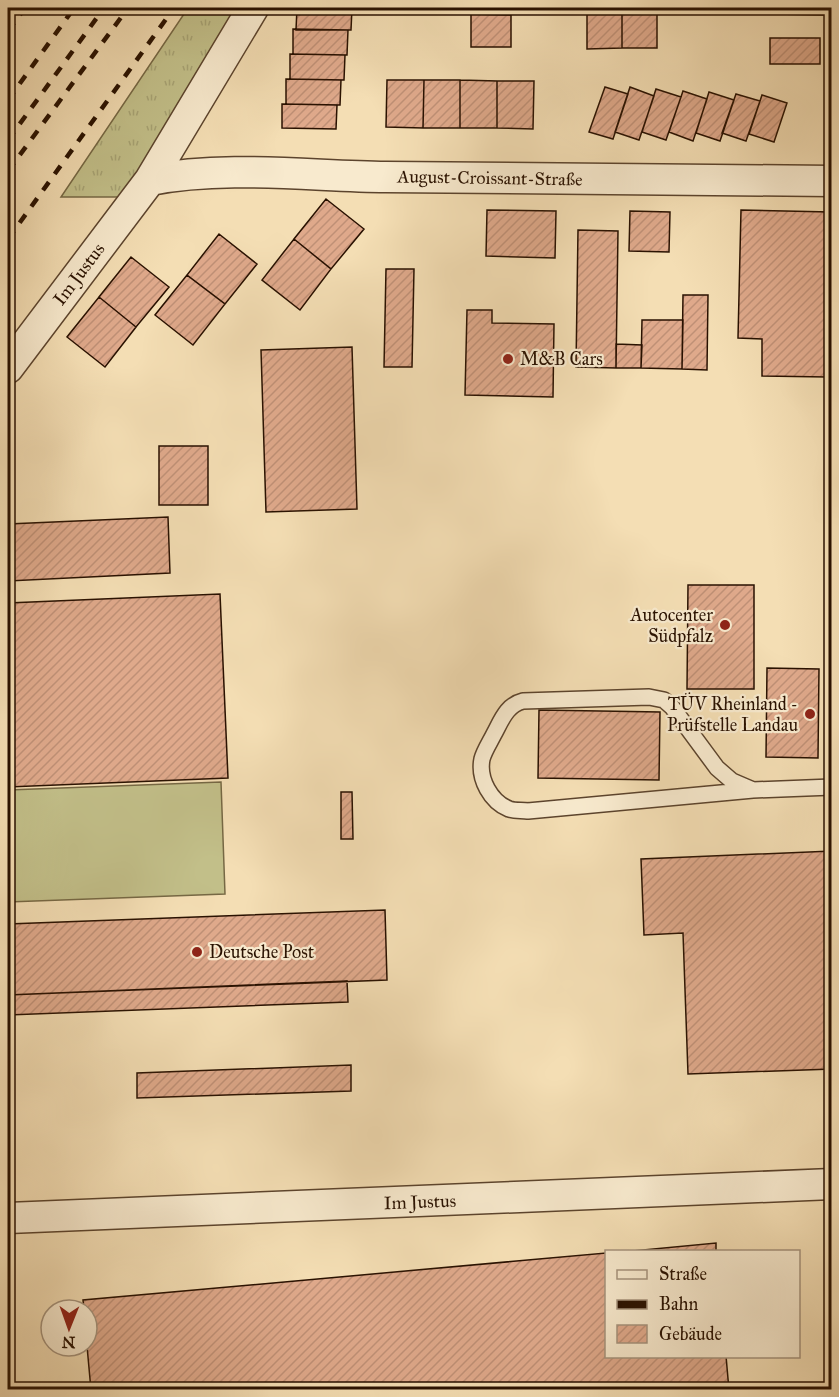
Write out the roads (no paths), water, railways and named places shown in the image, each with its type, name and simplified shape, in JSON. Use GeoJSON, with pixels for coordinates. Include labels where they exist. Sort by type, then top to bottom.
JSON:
{"type":"FeatureCollection","features":[{"type":"Feature","properties":{"kind":"street","name":"Im Justus"},"geometry":{"type":"LineString","coordinates":[[8,368],[150,180],[253,8]]}},
{"type":"Feature","properties":{"kind":"street","name":"August-Croissant-Straße"},"geometry":{"type":"LineString","coordinates":[[150,180],[185,174],[220,172],[348,176],[831,181]]}},
{"type":"Feature","properties":{"kind":"street","name":"Im Justus"},"geometry":{"type":"LineString","coordinates":[[8,1218],[831,1184]]}},
{"type":"Feature","properties":{"kind":"lane"},"geometry":{"type":"LineString","coordinates":[[753,790],[732,781],[717,768],[672,707],[664,700],[649,697],[514,703],[506,712],[481,765],[485,784],[499,804],[510,809],[528,811],[753,790],[831,787]]}},
{"type":"Feature","properties":{"kind":"railway"},"geometry":{"type":"LineString","coordinates":[[8,31],[25,8]]}},
{"type":"Feature","properties":{"kind":"railway"},"geometry":{"type":"LineString","coordinates":[[8,100],[74,8]]}},
{"type":"Feature","properties":{"kind":"railway"},"geometry":{"type":"LineString","coordinates":[[8,140],[104,8]]}},
{"type":"Feature","properties":{"kind":"railway"},"geometry":{"type":"LineString","coordinates":[[8,171],[128,8]]}},
{"type":"Feature","properties":{"kind":"railway"},"geometry":{"type":"LineString","coordinates":[[8,239],[174,8]]}},
{"type":"Feature","properties":{"kind":"place","name":"M&B Cars"},"geometry":{"type":"Point","coordinates":[508,359]}},
{"type":"Feature","properties":{"kind":"place","name":"Autocenter Südpfalz"},"geometry":{"type":"Point","coordinates":[725,625]}},
{"type":"Feature","properties":{"kind":"place","name":"TÜV Rheinland - Prüfstelle Landau"},"geometry":{"type":"Point","coordinates":[810,714]}},
{"type":"Feature","properties":{"kind":"place","name":"Deutsche Post"},"geometry":{"type":"Point","coordinates":[197,952]}}]}
